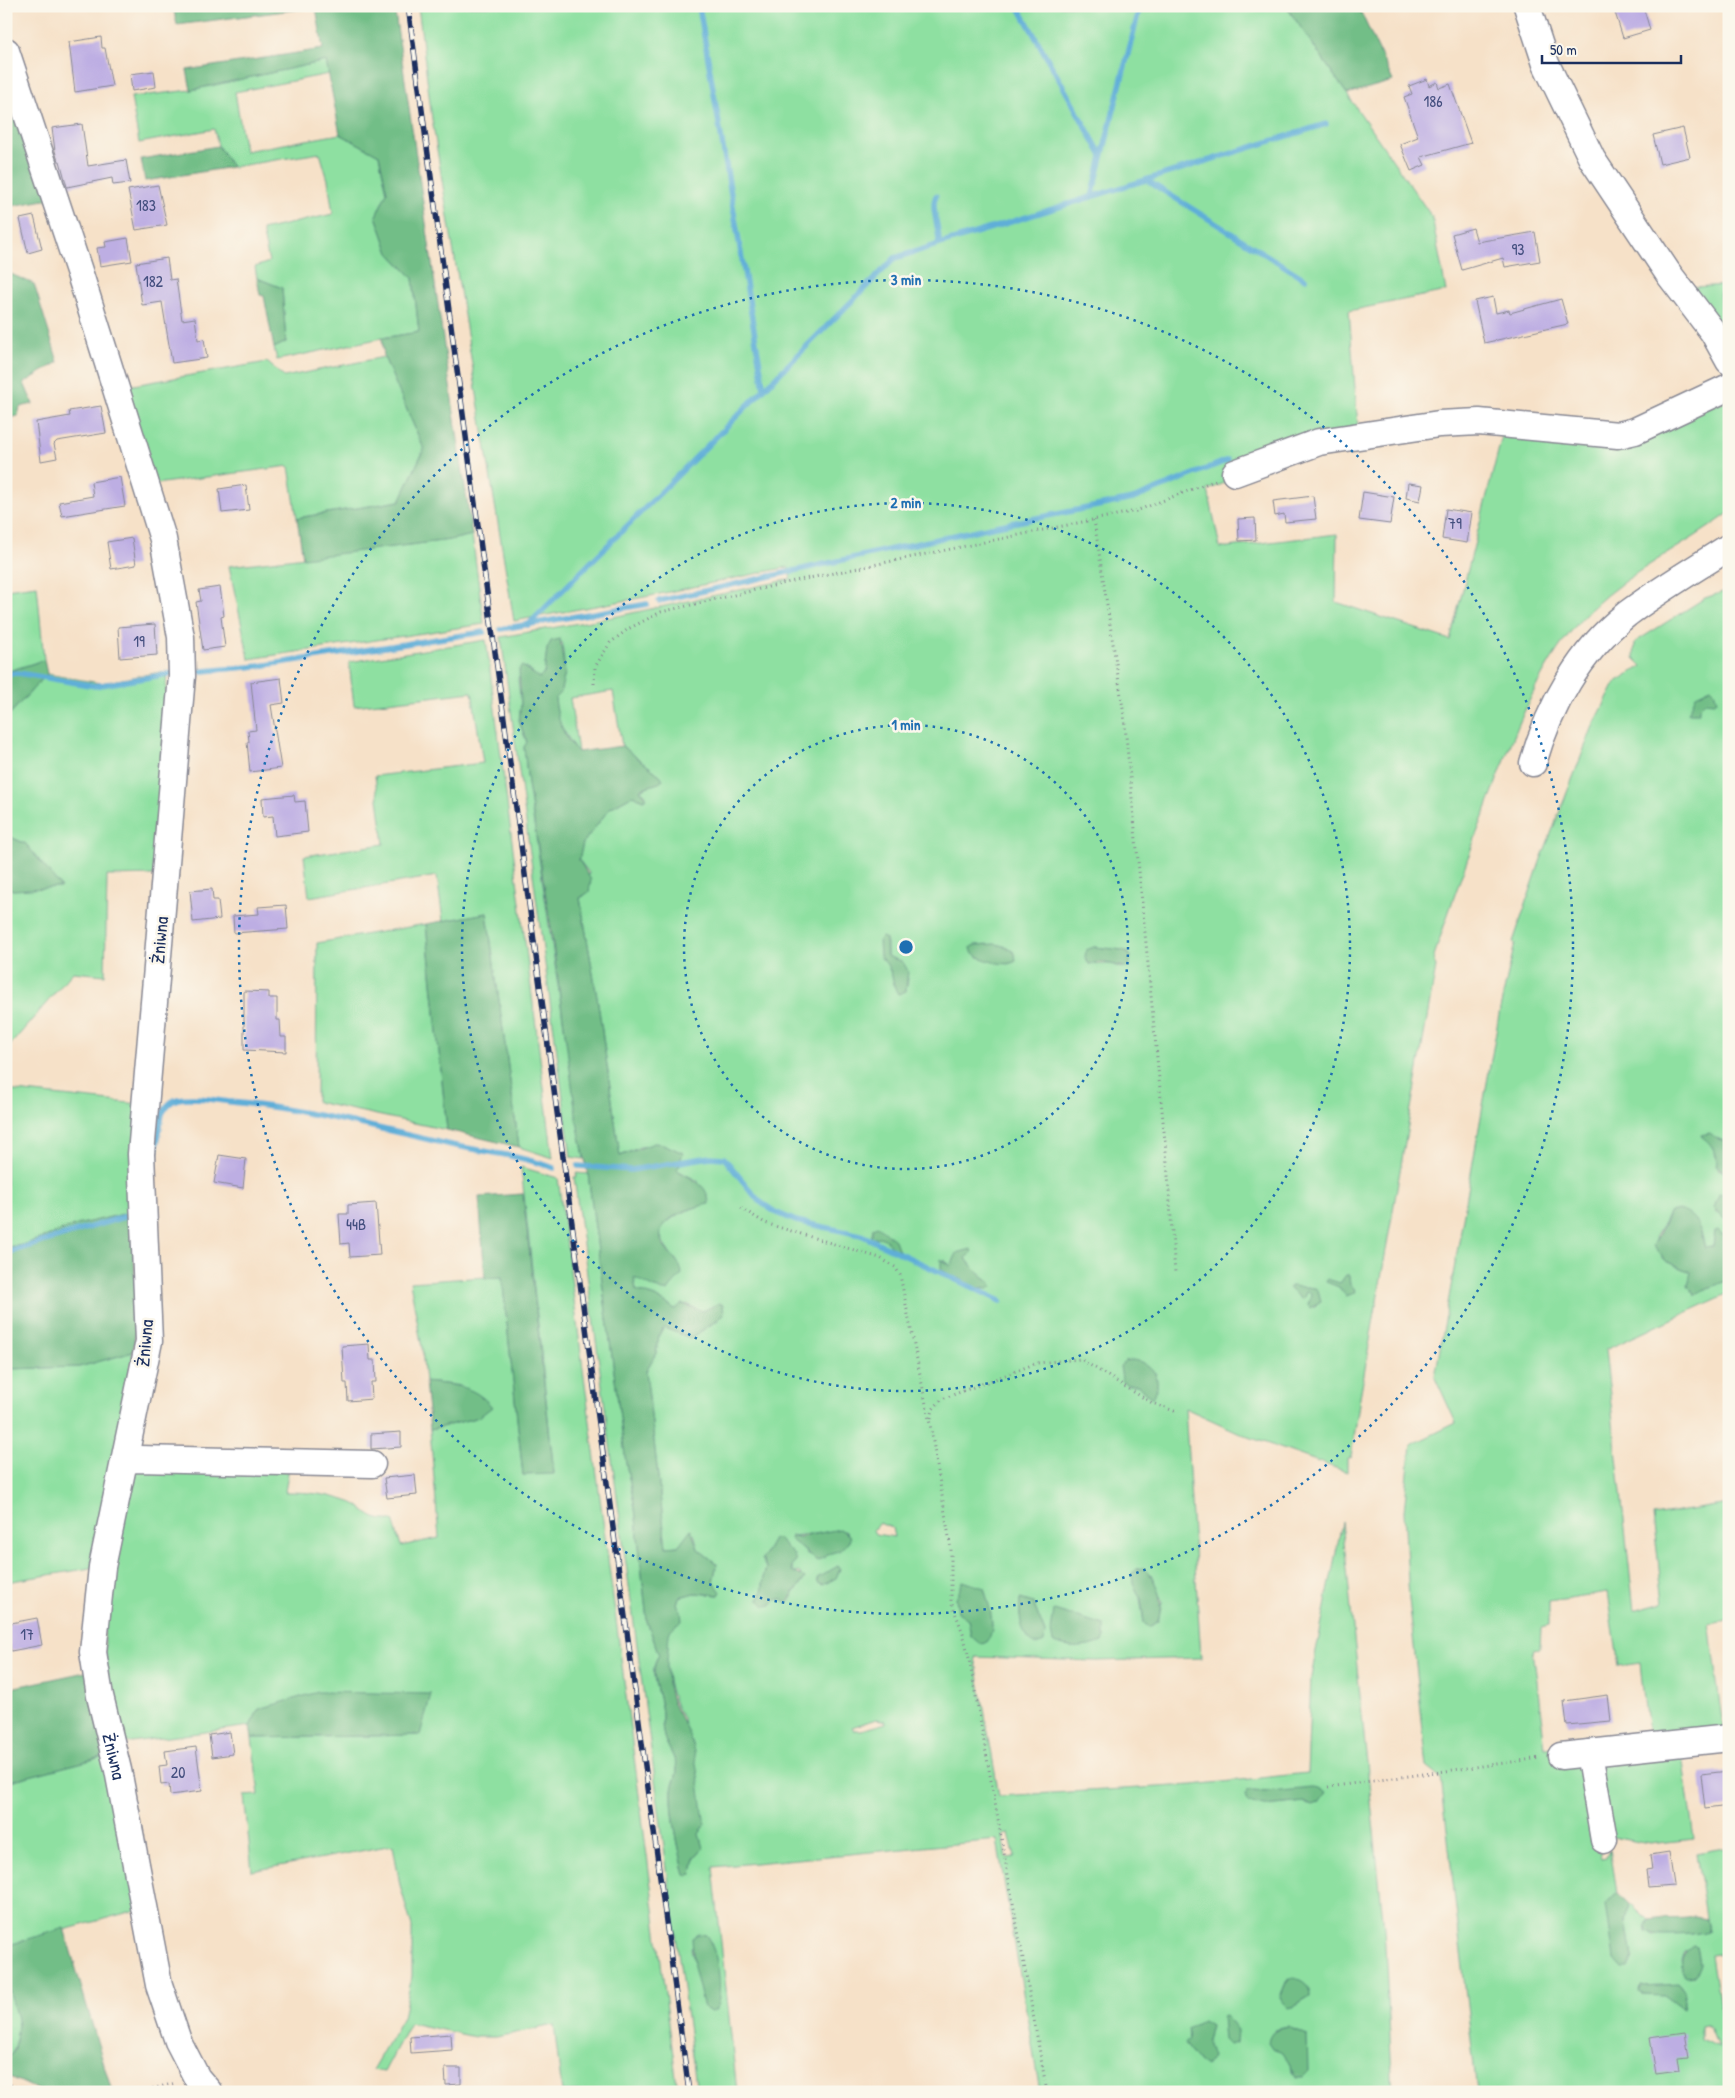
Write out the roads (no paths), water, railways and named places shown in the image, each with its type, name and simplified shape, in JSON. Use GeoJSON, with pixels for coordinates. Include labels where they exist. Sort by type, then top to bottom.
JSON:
{"type":"FeatureCollection","features":[{"type":"Feature","properties":{"kind":"street"},"geometry":{"type":"LineString","coordinates":[[1527,6],[1546,64],[1592,159],[1668,273],[1713,332],[1729,361]]}},
{"type":"Feature","properties":{"kind":"street","name":"Żniwna"},"geometry":{"type":"LineString","coordinates":[[6,51],[134,440],[163,539],[181,637],[182,666],[141,1154],[149,1341],[102,1567],[93,1652],[100,1696],[118,1770],[159,1984],[178,2041],[203,2085]]}},
{"type":"Feature","properties":{"kind":"street"},"geometry":{"type":"LineString","coordinates":[[1236,473],[1287,452],[1319,442],[1392,429],[1439,424],[1479,422],[1618,435],[1635,431],[1729,387]]}},
{"type":"Feature","properties":{"kind":"street"},"geometry":{"type":"LineString","coordinates":[[1533,764],[1541,737],[1561,693],[1599,640],[1626,615],[1729,547]]}},
{"type":"Feature","properties":{"kind":"street"},"geometry":{"type":"LineString","coordinates":[[124,1461],[138,1459],[372,1464]]}},
{"type":"Feature","properties":{"kind":"street"},"geometry":{"type":"LineString","coordinates":[[1561,1756],[1729,1738]]}},
{"type":"Feature","properties":{"kind":"street"},"geometry":{"type":"LineString","coordinates":[[1590,1752],[1604,1840]]}},
{"type":"Feature","properties":{"kind":"waterway"},"geometry":{"type":"LineString","coordinates":[[699,6],[764,389]]}},
{"type":"Feature","properties":{"kind":"waterway"},"geometry":{"type":"LineString","coordinates":[[1018,6],[1102,156]]}},
{"type":"Feature","properties":{"kind":"waterway"},"geometry":{"type":"LineString","coordinates":[[1092,197],[1140,6]]}},
{"type":"Feature","properties":{"kind":"waterway"},"geometry":{"type":"LineString","coordinates":[[528,625],[895,258],[1326,124]]}},
{"type":"Feature","properties":{"kind":"waterway"},"geometry":{"type":"LineString","coordinates":[[1146,180],[1305,279]]}},
{"type":"Feature","properties":{"kind":"waterway"},"geometry":{"type":"LineString","coordinates":[[936,196],[934,206],[939,244]]}},
{"type":"Feature","properties":{"kind":"waterway"},"geometry":{"type":"LineString","coordinates":[[659,601],[991,527],[1133,499],[1228,460]]}},
{"type":"Feature","properties":{"kind":"waterway"},"geometry":{"type":"LineString","coordinates":[[501,629],[647,604]]}},
{"type":"Feature","properties":{"kind":"waterway"},"geometry":{"type":"LineString","coordinates":[[192,672],[259,666],[484,632]]}},
{"type":"Feature","properties":{"kind":"waterway"},"geometry":{"type":"LineString","coordinates":[[6,674],[18,673],[95,686],[175,673]]}},
{"type":"Feature","properties":{"kind":"waterway"},"geometry":{"type":"LineString","coordinates":[[153,1168],[162,1114],[173,1101],[191,1098],[258,1105],[313,1114],[514,1157],[554,1168]]}},
{"type":"Feature","properties":{"kind":"waterway"},"geometry":{"type":"LineString","coordinates":[[578,1166],[631,1170],[710,1157],[724,1158],[759,1201],[775,1212],[796,1221],[861,1235],[1001,1301]]}},
{"type":"Feature","properties":{"kind":"waterway"},"geometry":{"type":"LineString","coordinates":[[6,1253],[130,1215]]}},
{"type":"Feature","properties":{"kind":"railway"},"geometry":{"type":"LineString","coordinates":[[408,6],[689,2092]]}}]}
